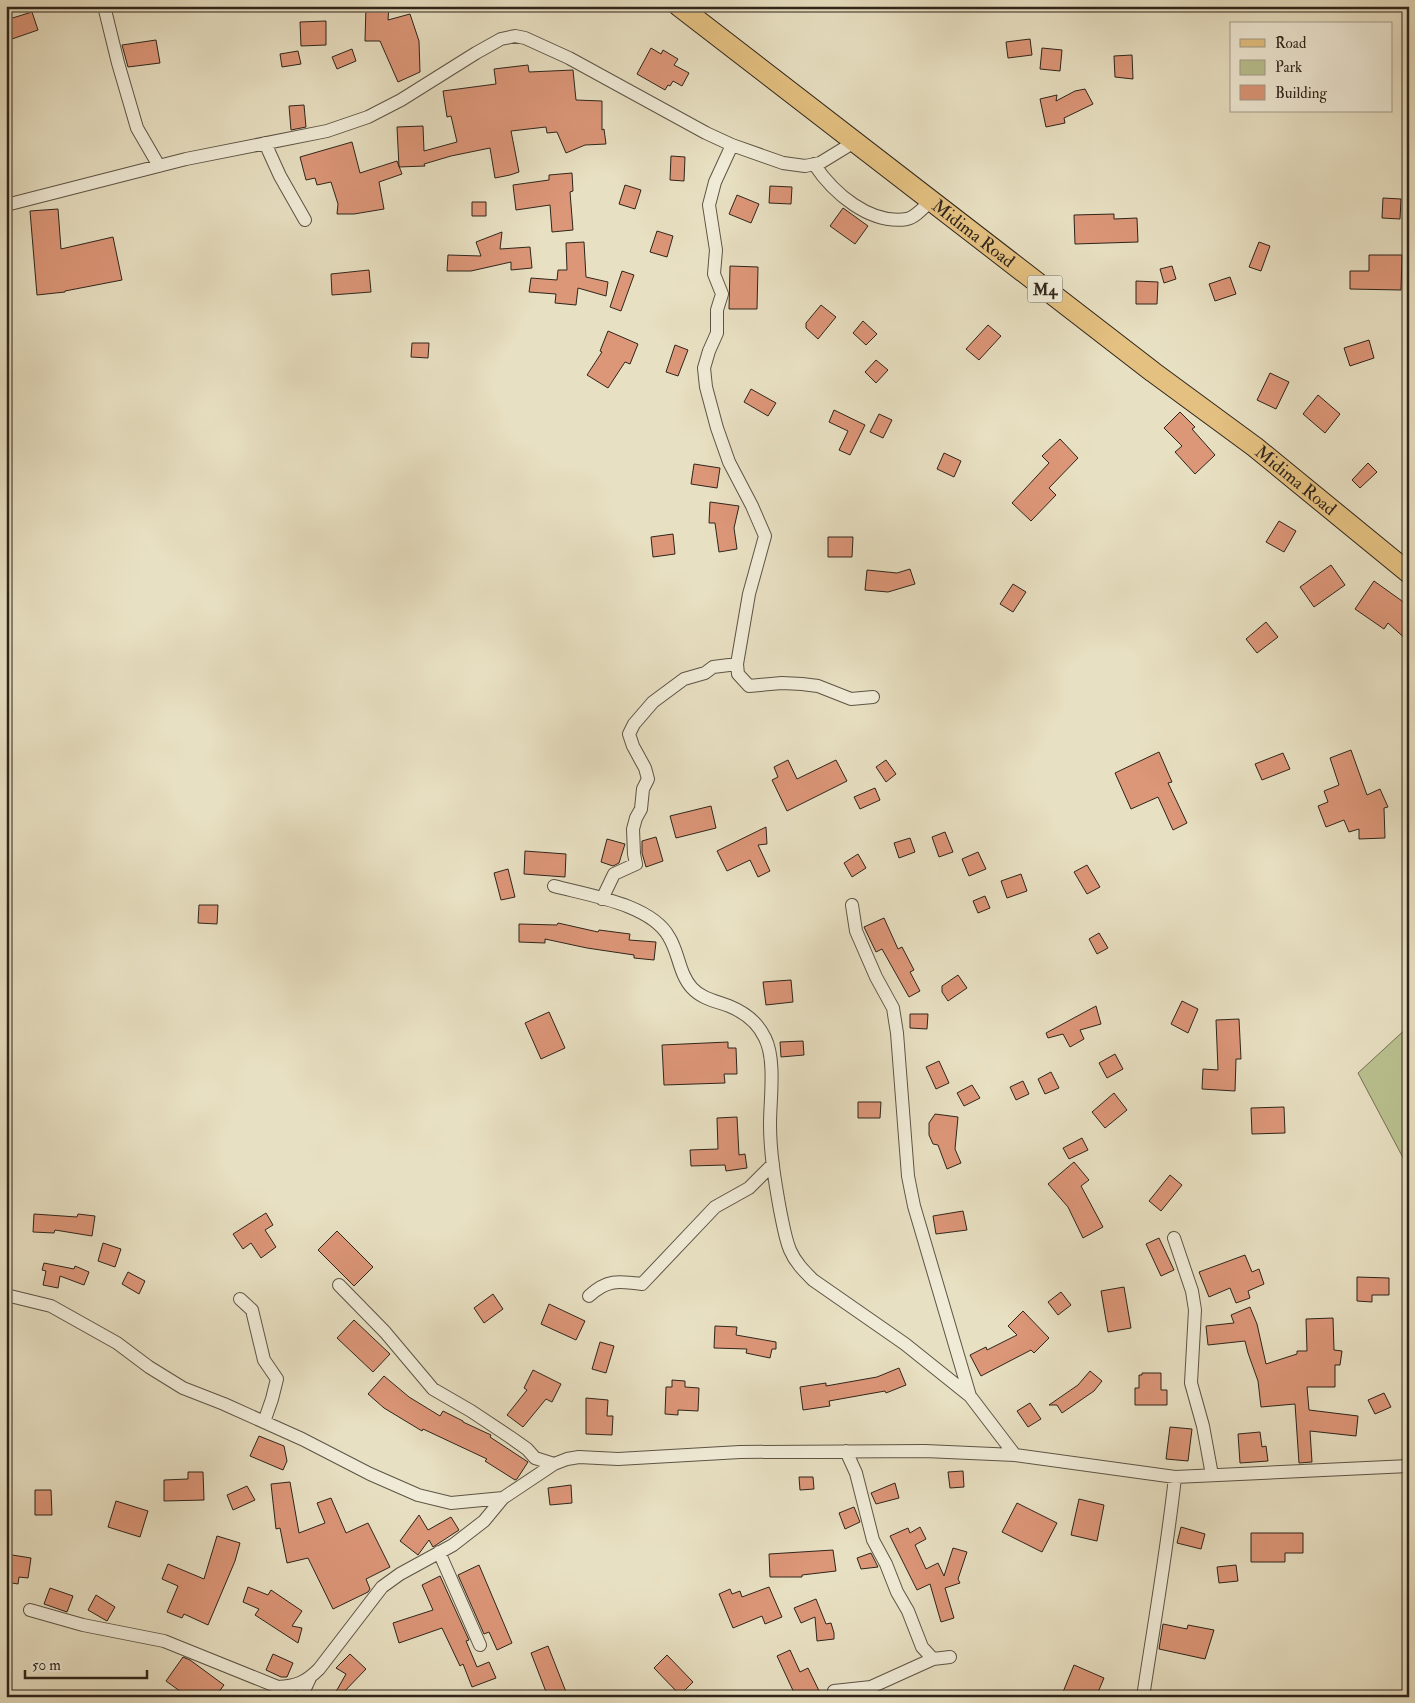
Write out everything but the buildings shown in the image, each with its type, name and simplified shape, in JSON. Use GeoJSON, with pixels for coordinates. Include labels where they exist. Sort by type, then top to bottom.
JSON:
{"type":"FeatureCollection","features":[{"type":"Feature","properties":{"kind":"main road","name":"Midima Road"},"geometry":{"type":"LineString","coordinates":[[679,6],[1138,360],[1255,447],[1409,574]]}},
{"type":"Feature","properties":{"kind":"street"},"geometry":{"type":"LineString","coordinates":[[104,6],[118,63],[138,128],[159,166]]}},
{"type":"Feature","properties":{"kind":"street"},"geometry":{"type":"LineString","coordinates":[[6,205],[159,166],[327,130],[368,117],[400,100],[501,39],[515,36],[525,38],[569,58],[624,87],[652,105],[732,145],[783,163],[805,166],[820,163],[856,141]]}},
{"type":"Feature","properties":{"kind":"street"},"geometry":{"type":"LineString","coordinates":[[265,143],[280,176],[305,220]]}},
{"type":"Feature","properties":{"kind":"street"},"geometry":{"type":"LineString","coordinates":[[732,145],[715,182],[710,205],[716,250],[714,274],[722,294],[717,310],[717,332],[704,368],[706,387],[717,428],[729,462],[765,536],[749,594],[737,664],[738,674],[749,686],[782,683],[802,684],[818,686],[851,699],[872,697]]}},
{"type":"Feature","properties":{"kind":"street"},"geometry":{"type":"LineString","coordinates":[[814,164],[822,177],[839,194],[873,215],[908,219],[918,213],[932,200]]}},
{"type":"Feature","properties":{"kind":"street"},"geometry":{"type":"LineString","coordinates":[[602,899],[614,874],[636,864],[633,829],[641,809],[643,789],[648,779],[632,746],[629,734],[634,724],[653,702],[684,679],[705,673],[713,667],[737,664]]}},
{"type":"Feature","properties":{"kind":"street"},"geometry":{"type":"LineString","coordinates":[[554,886],[633,909],[660,926],[669,936],[685,979],[692,989],[703,997],[731,1007],[753,1020],[765,1038],[771,1064],[770,1125],[772,1164],[790,1252],[801,1268],[813,1280],[904,1344],[970,1396],[1015,1455]]}},
{"type":"Feature","properties":{"kind":"street"},"geometry":{"type":"LineString","coordinates":[[852,905],[856,932],[876,977],[893,1008],[897,1033],[908,1176],[914,1206],[970,1396]]}},
{"type":"Feature","properties":{"kind":"street"},"geometry":{"type":"LineString","coordinates":[[589,1296],[599,1287],[616,1281],[642,1284],[715,1207],[749,1188],[772,1164]]}},
{"type":"Feature","properties":{"kind":"street"},"geometry":{"type":"LineString","coordinates":[[1174,1238],[1192,1291],[1194,1310],[1191,1383],[1203,1426],[1212,1475]]}},
{"type":"Feature","properties":{"kind":"street"},"geometry":{"type":"LineString","coordinates":[[339,1285],[385,1332],[434,1390],[471,1411],[510,1437],[527,1449],[535,1458],[554,1464]]}},
{"type":"Feature","properties":{"kind":"street"},"geometry":{"type":"LineString","coordinates":[[6,1295],[51,1306],[117,1342],[149,1367],[183,1388],[302,1438],[370,1474],[418,1495],[451,1503],[503,1498]]}},
{"type":"Feature","properties":{"kind":"street"},"geometry":{"type":"LineString","coordinates":[[240,1299],[252,1310],[264,1360],[276,1379],[272,1399],[264,1422]]}},
{"type":"Feature","properties":{"kind":"street"},"geometry":{"type":"LineString","coordinates":[[846,1451],[856,1473],[873,1540],[908,1611],[922,1647],[933,1659]]}},
{"type":"Feature","properties":{"kind":"street"},"geometry":{"type":"LineString","coordinates":[[30,1610],[83,1625],[164,1641],[278,1687],[294,1686],[310,1678],[319,1669],[382,1587],[400,1574],[453,1545],[484,1521],[503,1498],[554,1464],[567,1459],[579,1457],[618,1459],[740,1452],[925,1451],[1015,1455],[1175,1477],[1409,1466]]}},
{"type":"Feature","properties":{"kind":"street"},"geometry":{"type":"LineString","coordinates":[[1143,1697],[1170,1525],[1175,1477]]}},
{"type":"Feature","properties":{"kind":"street"},"geometry":{"type":"LineString","coordinates":[[440,1552],[480,1645]]}},
{"type":"Feature","properties":{"kind":"street"},"geometry":{"type":"LineString","coordinates":[[834,1691],[871,1687],[933,1659],[950,1657]]}},
{"type":"Feature","properties":{"kind":"street"},"geometry":{"type":"LineString","coordinates":[[301,1697],[310,1678]]}},
{"type":"Feature","properties":{"kind":"green space"},"geometry":{"type":"Polygon","coordinates":[[[1409,1026],[1409,1169],[1358,1073],[1409,1026]]]}}]}
